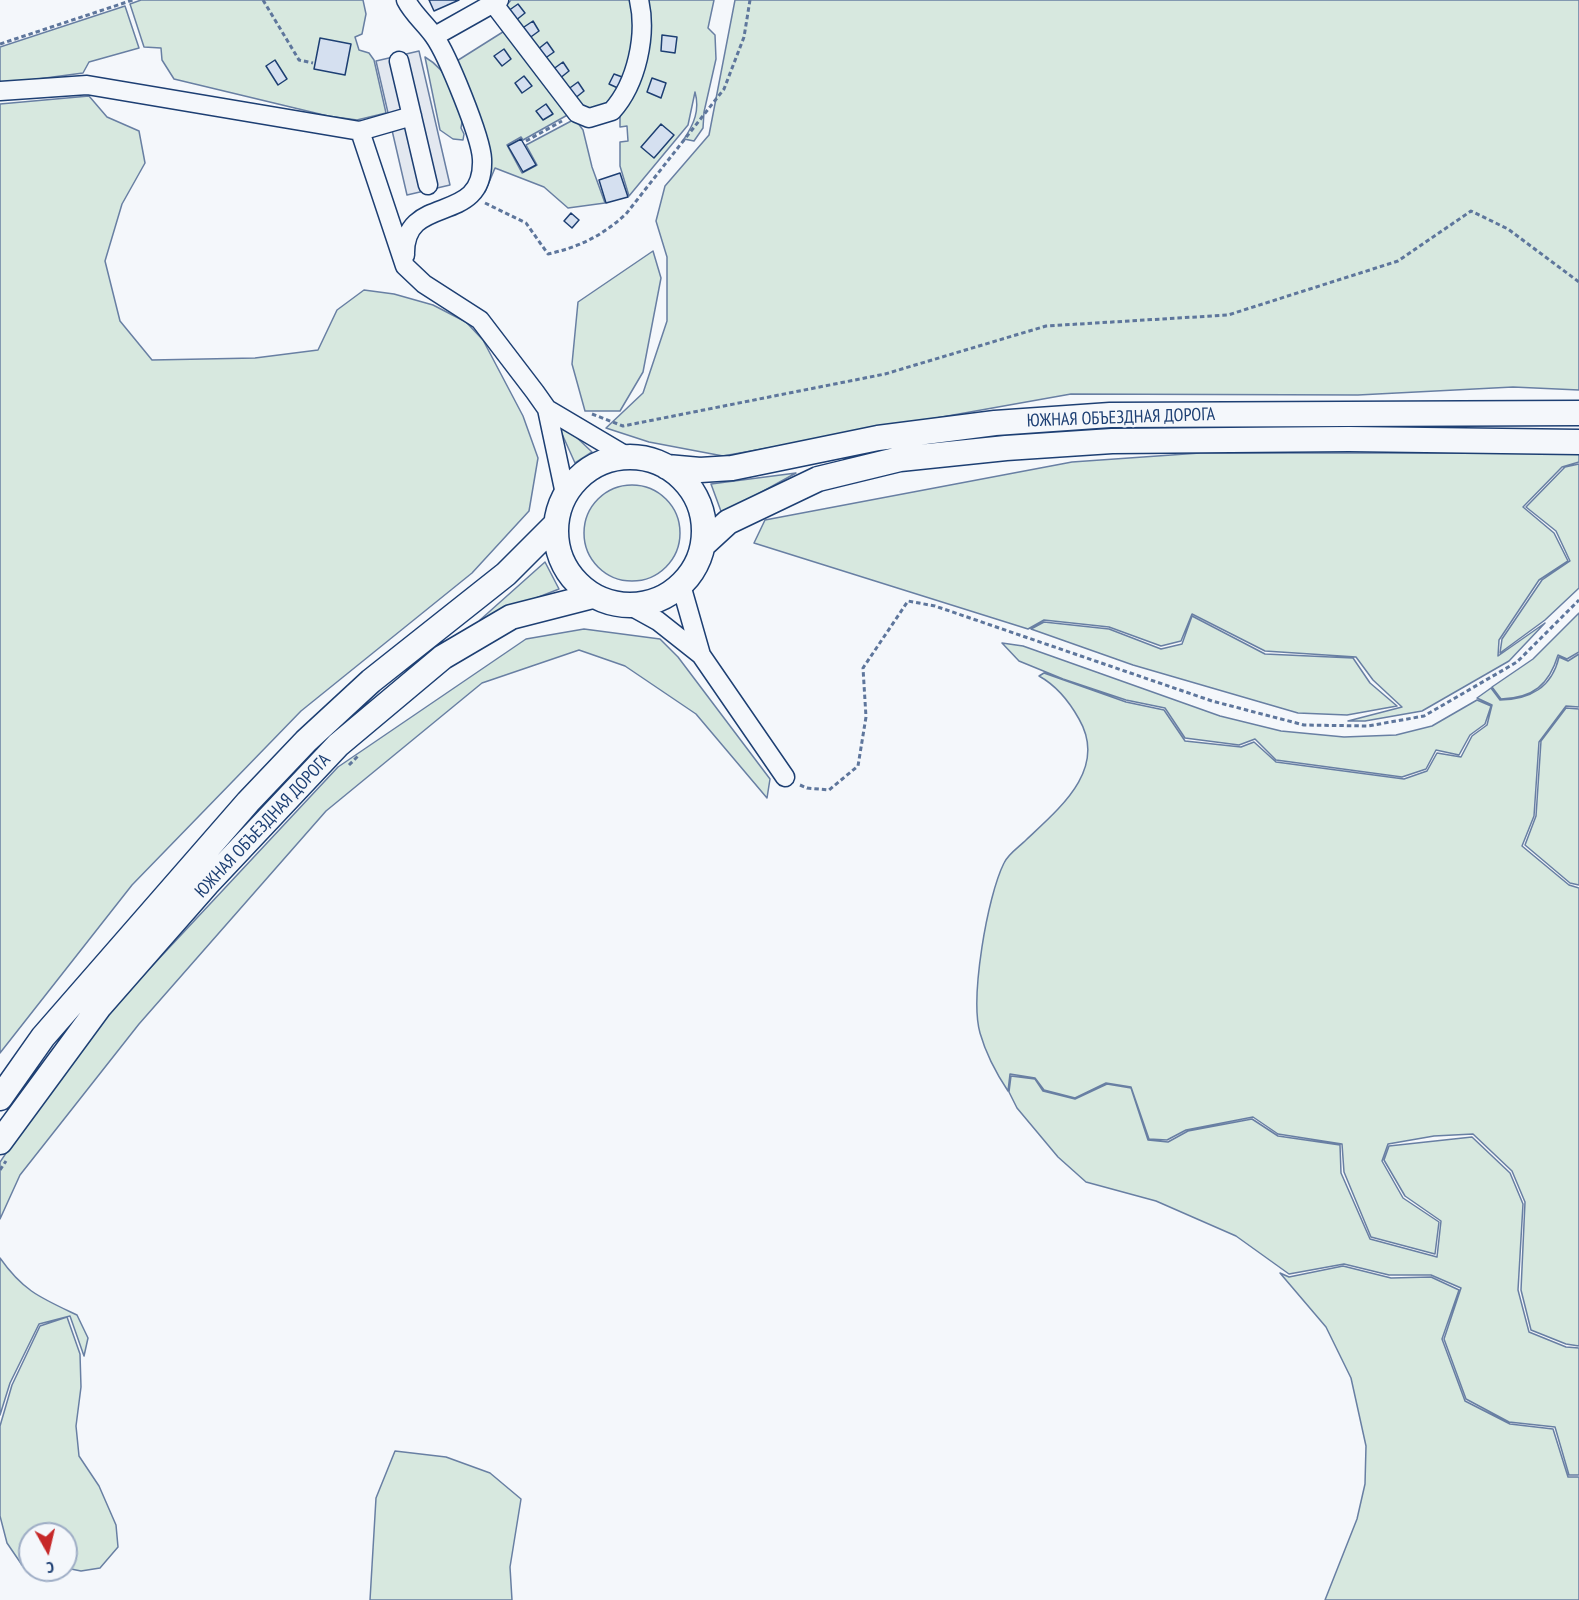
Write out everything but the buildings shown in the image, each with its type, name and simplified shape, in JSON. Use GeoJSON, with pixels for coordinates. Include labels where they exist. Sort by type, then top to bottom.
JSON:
{"type":"FeatureCollection","features":[{"type":"Feature","properties":{"kind":"main road"},"geometry":{"type":"LineString","coordinates":[[1462,441],[1464,412]]}},
{"type":"Feature","properties":{"kind":"main road","name":"ЮЖНАЯ ОБЪЕЗДНАЯ ДОРОГА"},"geometry":{"type":"LineString","coordinates":[[667,467],[700,470],[732,468],[878,438],[995,423],[1076,417],[1464,412],[1579,413]]}},
{"type":"Feature","properties":{"kind":"main road","name":"ЮЖНАЯ ОБЪЕЗДНАЯ ДОРОГА"},"geometry":{"type":"LineString","coordinates":[[703,545],[728,522],[818,478],[900,459],[1006,448],[1112,441],[1349,439],[1579,442]]}},
{"type":"Feature","properties":{"kind":"main road"},"geometry":{"type":"LineString","coordinates":[[628,457],[667,467],[685,481],[697,500],[704,522],[703,545],[695,566],[681,585],[666,596],[648,603],[629,605],[593,596],[576,583],[564,566],[557,546],[555,525],[565,494],[577,479],[592,467],[609,460],[628,457]]}},
{"type":"Feature","properties":{"kind":"main road","name":"ЮЖНАЯ ОБЪЕЗДНАЯ ДОРОГА"},"geometry":{"type":"LineString","coordinates":[[0,1098],[43,1037],[240,811],[306,741],[371,681],[506,574],[555,525]]}},
{"type":"Feature","properties":{"kind":"main road","name":"ЮЖНАЯ ОБЪЕЗДНАЯ ДОРОГА"},"geometry":{"type":"LineString","coordinates":[[6,1147],[100,1006],[207,884],[338,745],[443,657],[511,617],[593,596]]}},
{"type":"Feature","properties":{"kind":"lane"},"geometry":{"type":"LineString","coordinates":[[405,266],[406,234],[414,222],[469,197],[478,183],[482,159],[473,124],[435,36],[412,12],[406,0]]}},
{"type":"Feature","properties":{"kind":"lane"},"geometry":{"type":"LineString","coordinates":[[435,36],[496,2],[577,113],[598,117],[612,111],[620,103],[636,63],[642,38],[639,0]]}},
{"type":"Feature","properties":{"kind":"lane"},"geometry":{"type":"LineString","coordinates":[[399,62],[428,185]]}},
{"type":"Feature","properties":{"kind":"lane"},"geometry":{"type":"LineString","coordinates":[[0,92],[87,86],[360,131],[412,116]]}},
{"type":"Feature","properties":{"kind":"lane"},"geometry":{"type":"LineString","coordinates":[[360,131],[405,266],[423,284],[480,320],[547,409],[628,457]]}},
{"type":"Feature","properties":{"kind":"lane"},"geometry":{"type":"LineString","coordinates":[[547,409],[565,494]]}},
{"type":"Feature","properties":{"kind":"lane"},"geometry":{"type":"LineString","coordinates":[[681,585],[701,655]]}},
{"type":"Feature","properties":{"kind":"lane"},"geometry":{"type":"LineString","coordinates":[[629,605],[658,621],[701,655],[786,777]]}},
{"type":"Feature","properties":{"kind":"path"},"geometry":{"type":"LineString","coordinates":[[0,44],[133,0]]}},
{"type":"Feature","properties":{"kind":"path"},"geometry":{"type":"LineString","coordinates":[[263,0],[299,60],[313,63]]}},
{"type":"Feature","properties":{"kind":"path"},"geometry":{"type":"LineString","coordinates":[[469,197],[526,223],[548,254],[579,247],[610,229],[626,214],[724,89],[744,37],[750,0]]}},
{"type":"Feature","properties":{"kind":"path"},"geometry":{"type":"LineString","coordinates":[[526,141],[577,113]]}},
{"type":"Feature","properties":{"kind":"path"},"geometry":{"type":"LineString","coordinates":[[590,413],[623,426],[885,374],[1046,326],[1228,315],[1398,261],[1471,211],[1508,229],[1579,282]]}},
{"type":"Feature","properties":{"kind":"path"},"geometry":{"type":"LineString","coordinates":[[786,777],[807,788],[829,790],[858,766],[866,717],[863,669],[908,601],[935,606],[1212,701],[1304,724],[1368,726],[1424,716],[1517,662],[1579,600]]}},
{"type":"Feature","properties":{"kind":"path"},"geometry":{"type":"LineString","coordinates":[[344,769],[362,753]]}},
{"type":"Feature","properties":{"kind":"path"},"geometry":{"type":"LineString","coordinates":[[0,1170],[6,1147]]}},
{"type":"Feature","properties":{"kind":"shaded area"},"geometry":{"type":"Polygon","coordinates":[[[141,0],[363,0],[366,14],[362,34],[355,37],[359,50],[369,53],[374,60],[386,113],[357,120],[328,116],[174,79],[162,60],[161,48],[144,47],[130,4],[141,0]]]}},
{"type":"Feature","properties":{"kind":"shaded area"},"geometry":{"type":"Polygon","coordinates":[[[511,0],[635,0],[638,36],[613,103],[589,109],[582,107],[505,7],[511,0]]]}},
{"type":"Feature","properties":{"kind":"shaded area"},"geometry":{"type":"Polygon","coordinates":[[[645,0],[714,0],[708,28],[715,35],[716,59],[704,112],[703,128],[694,141],[684,139],[695,117],[697,105],[695,92],[688,125],[629,196],[620,166],[620,142],[628,141],[627,126],[620,127],[620,115],[645,0]]]}},
{"type":"Feature","properties":{"kind":"shaded area"},"geometry":{"type":"Polygon","coordinates":[[[735,0],[1579,0],[1579,390],[1513,387],[1358,395],[1071,394],[723,456],[649,442],[606,428],[643,393],[667,321],[667,257],[656,221],[665,186],[709,135],[735,0]]]}},
{"type":"Feature","properties":{"kind":"shaded area"},"geometry":{"type":"Polygon","coordinates":[[[125,6],[139,48],[89,62],[83,73],[0,84],[0,47],[125,6]]]}},
{"type":"Feature","properties":{"kind":"shaded area"},"geometry":{"type":"Polygon","coordinates":[[[506,30],[571,113],[523,140],[521,137],[507,145],[522,173],[537,165],[526,145],[575,119],[583,130],[592,167],[605,203],[568,208],[544,187],[495,168],[485,192],[483,190],[452,64],[506,30]]]}},
{"type":"Feature","properties":{"kind":"shaded area"},"geometry":{"type":"Polygon","coordinates":[[[419,51],[450,185],[407,195],[376,61],[419,51]]]}},
{"type":"Feature","properties":{"kind":"shaded area"},"geometry":{"type":"Polygon","coordinates":[[[425,57],[447,78],[458,98],[463,140],[453,139],[440,130],[425,57]]]}},
{"type":"Feature","properties":{"kind":"shaded area"},"geometry":{"type":"Polygon","coordinates":[[[89,96],[107,117],[139,131],[145,163],[122,204],[105,261],[120,321],[152,360],[255,358],[318,350],[337,310],[364,290],[394,294],[433,305],[466,322],[483,340],[523,416],[538,458],[529,511],[472,573],[301,711],[132,885],[0,1053],[0,104],[89,96]]]}},
{"type":"Feature","properties":{"kind":"shaded area"},"geometry":{"type":"Polygon","coordinates":[[[653,251],[661,278],[643,372],[620,411],[585,411],[572,364],[578,302],[653,251]]]}},
{"type":"Feature","properties":{"kind":"shaded area"},"geometry":{"type":"Polygon","coordinates":[[[554,416],[592,452],[575,463],[554,416]]]}},
{"type":"Feature","properties":{"kind":"shaded area"},"geometry":{"type":"Polygon","coordinates":[[[1200,453],[1579,453],[1579,462],[1562,467],[1523,507],[1554,533],[1568,561],[1539,580],[1499,640],[1498,656],[1545,623],[1509,661],[1422,711],[1365,721],[1348,721],[1402,707],[1373,680],[1356,657],[1265,651],[1192,614],[1181,641],[1161,646],[1109,627],[1044,620],[1028,629],[754,543],[765,520],[1072,462],[1200,453]]]}},
{"type":"Feature","properties":{"kind":"shaded area"},"geometry":{"type":"Polygon","coordinates":[[[1579,464],[1579,588],[1545,620],[1500,653],[1502,639],[1542,580],[1570,561],[1556,531],[1526,507],[1565,467],[1579,464]]]}},
{"type":"Feature","properties":{"kind":"shaded area"},"geometry":{"type":"Polygon","coordinates":[[[796,473],[722,514],[711,484],[796,473]]]}},
{"type":"Feature","properties":{"kind":"shaded area"},"geometry":{"type":"Polygon","coordinates":[[[632,485],[650,489],[666,499],[676,515],[680,533],[676,551],[666,567],[650,577],[632,581],[614,577],[598,567],[588,551],[584,533],[588,515],[598,499],[614,489],[632,485]]]}},
{"type":"Feature","properties":{"kind":"shaded area"},"geometry":{"type":"Polygon","coordinates":[[[545,562],[559,589],[480,620],[545,562]]]}},
{"type":"Feature","properties":{"kind":"shaded area"},"geometry":{"type":"Polygon","coordinates":[[[1579,613],[1579,652],[1567,659],[1558,655],[1550,674],[1531,693],[1501,699],[1492,687],[1533,659],[1579,613]]]}},
{"type":"Feature","properties":{"kind":"shaded area"},"geometry":{"type":"Polygon","coordinates":[[[1192,616],[1265,654],[1353,658],[1370,683],[1397,706],[1347,715],[1298,713],[1133,665],[1031,629],[1044,622],[1109,629],[1161,649],[1182,644],[1192,616]]]}},
{"type":"Feature","properties":{"kind":"shaded area"},"geometry":{"type":"Polygon","coordinates":[[[584,629],[660,639],[678,657],[770,779],[767,798],[696,714],[625,666],[579,650],[482,683],[326,811],[139,1024],[20,1175],[0,1219],[0,1162],[81,1042],[338,767],[526,639],[584,629]]]}},
{"type":"Feature","properties":{"kind":"shaded area"},"geometry":{"type":"Polygon","coordinates":[[[1002,643],[1023,646],[1220,716],[1281,731],[1344,737],[1396,735],[1432,726],[1477,700],[1491,706],[1485,724],[1470,735],[1459,755],[1436,750],[1426,769],[1402,777],[1276,760],[1255,739],[1239,745],[1185,738],[1165,708],[1126,700],[1063,679],[1019,661],[1002,643]]]}},
{"type":"Feature","properties":{"kind":"shaded area"},"geometry":{"type":"Polygon","coordinates":[[[1579,654],[1579,707],[1566,706],[1539,742],[1534,816],[1522,846],[1569,885],[1579,888],[1579,1346],[1566,1344],[1531,1330],[1521,1290],[1525,1202],[1512,1171],[1473,1134],[1434,1136],[1388,1144],[1382,1161],[1403,1198],[1439,1222],[1435,1254],[1371,1237],[1344,1172],[1342,1144],[1278,1134],[1253,1117],[1186,1130],[1167,1140],[1149,1139],[1131,1087],[1106,1083],[1075,1098],[1044,1090],[1035,1078],[1010,1074],[1008,1091],[985,1048],[977,1017],[979,973],[986,923],[998,879],[1006,860],[1065,801],[1084,771],[1088,754],[1086,737],[1075,712],[1057,689],[1039,676],[1044,673],[1126,702],[1164,710],[1185,741],[1241,747],[1254,742],[1276,762],[1404,779],[1427,771],[1437,753],[1461,757],[1472,736],[1487,725],[1492,705],[1477,698],[1491,688],[1500,700],[1521,698],[1545,684],[1556,667],[1559,657],[1568,661],[1579,654]]]}},
{"type":"Feature","properties":{"kind":"shaded area"},"geometry":{"type":"Polygon","coordinates":[[[1566,708],[1579,709],[1579,885],[1570,883],[1525,845],[1536,816],[1541,741],[1566,708]]]}},
{"type":"Feature","properties":{"kind":"shaded area"},"geometry":{"type":"Polygon","coordinates":[[[1011,1076],[1035,1079],[1043,1091],[1075,1099],[1107,1084],[1131,1088],[1148,1140],[1168,1142],[1188,1131],[1252,1119],[1278,1136],[1340,1145],[1341,1173],[1370,1239],[1437,1257],[1441,1221],[1405,1196],[1384,1160],[1389,1146],[1472,1137],[1510,1173],[1523,1204],[1518,1290],[1529,1332],[1566,1347],[1579,1348],[1579,1475],[1569,1475],[1555,1427],[1509,1422],[1466,1399],[1444,1339],[1461,1288],[1431,1275],[1389,1275],[1344,1264],[1289,1274],[1236,1236],[1156,1201],[1086,1182],[1058,1157],[1017,1108],[1009,1092],[1011,1076]]]}},
{"type":"Feature","properties":{"kind":"shaded area"},"geometry":{"type":"Polygon","coordinates":[[[0,1258],[25,1286],[53,1304],[77,1315],[88,1338],[84,1356],[70,1316],[39,1324],[10,1383],[0,1415],[0,1258]]]}},
{"type":"Feature","properties":{"kind":"shaded area"},"geometry":{"type":"Polygon","coordinates":[[[1343,1266],[1391,1278],[1431,1277],[1459,1290],[1442,1339],[1465,1401],[1510,1424],[1553,1429],[1568,1477],[1579,1477],[1579,1600],[1325,1600],[1357,1519],[1365,1484],[1366,1446],[1351,1378],[1326,1327],[1280,1273],[1289,1277],[1343,1266]]]}},
{"type":"Feature","properties":{"kind":"shaded area"},"geometry":{"type":"Polygon","coordinates":[[[67,1317],[80,1354],[81,1387],[76,1426],[79,1456],[99,1486],[116,1525],[118,1547],[100,1568],[78,1570],[78,1522],[18,1522],[18,1559],[7,1543],[0,1516],[0,1426],[12,1385],[40,1326],[67,1317]]]}},
{"type":"Feature","properties":{"kind":"shaded area"},"geometry":{"type":"Polygon","coordinates":[[[395,1451],[446,1457],[490,1473],[521,1499],[510,1567],[512,1600],[370,1600],[376,1498],[395,1451]]]}}]}
